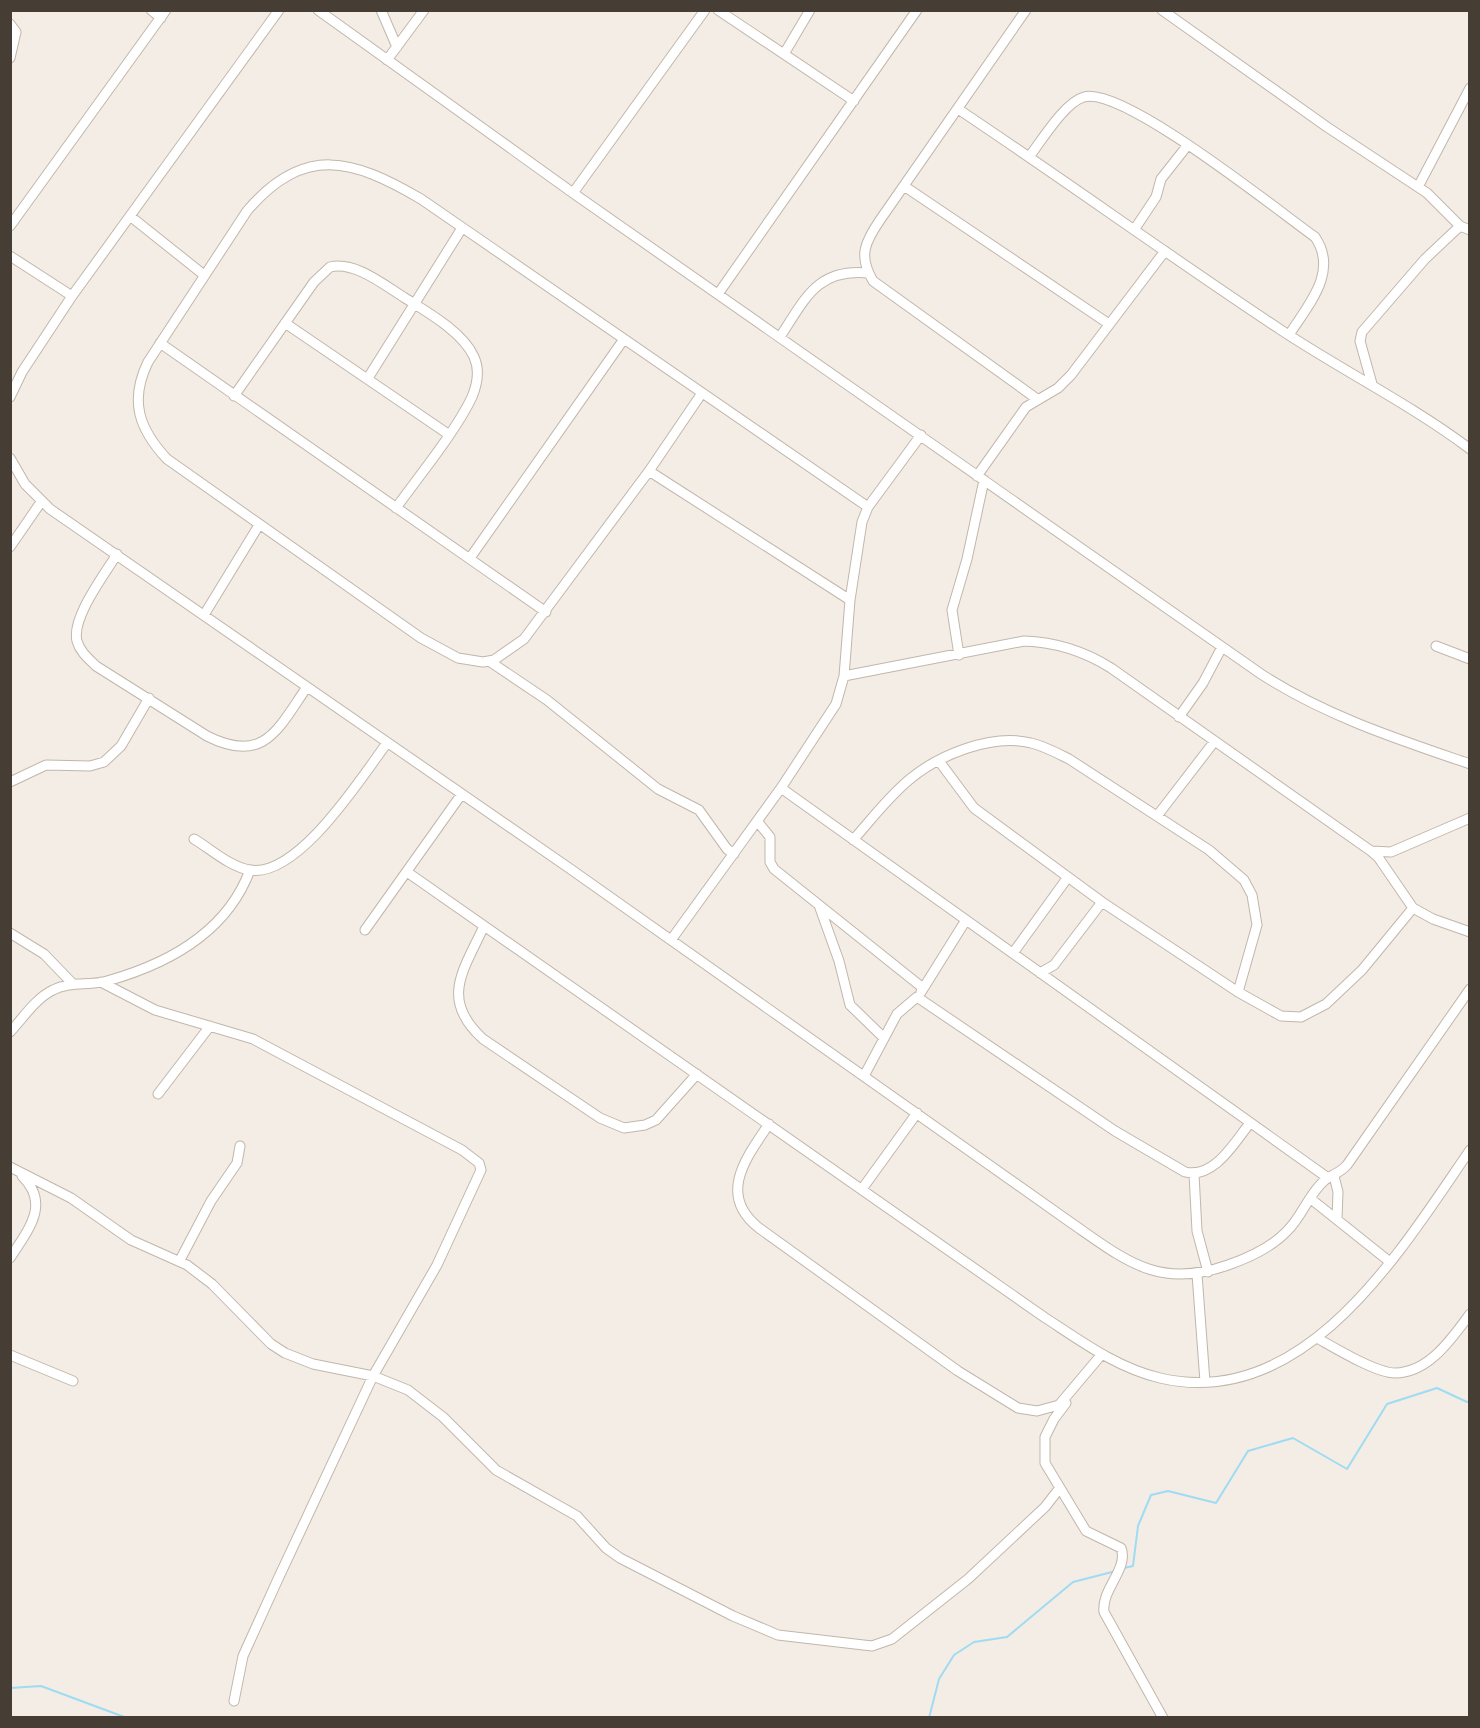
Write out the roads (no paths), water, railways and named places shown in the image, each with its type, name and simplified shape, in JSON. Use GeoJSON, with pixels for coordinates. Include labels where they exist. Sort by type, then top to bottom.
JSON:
{"type":"FeatureCollection","features":[{"type":"Feature","properties":{"kind":"street"},"geometry":{"type":"LineString","coordinates":[[10,226],[163,14],[151,10]]}},
{"type":"Feature","properties":{"kind":"street"},"geometry":{"type":"LineString","coordinates":[[10,397],[22,372],[72,296],[279,10]]}},
{"type":"Feature","properties":{"kind":"street"},"geometry":{"type":"LineString","coordinates":[[318,10],[573,193],[1288,692],[1348,721],[1470,764]]}},
{"type":"Feature","properties":{"kind":"street"},"geometry":{"type":"LineString","coordinates":[[381,10],[398,47]]}},
{"type":"Feature","properties":{"kind":"street"},"geometry":{"type":"LineString","coordinates":[[387,60],[423,10]]}},
{"type":"Feature","properties":{"kind":"street"},"geometry":{"type":"LineString","coordinates":[[573,193],[705,10]]}},
{"type":"Feature","properties":{"kind":"street"},"geometry":{"type":"LineString","coordinates":[[718,10],[854,101]]}},
{"type":"Feature","properties":{"kind":"street"},"geometry":{"type":"LineString","coordinates":[[784,54],[810,10]]}},
{"type":"Feature","properties":{"kind":"street"},"geometry":{"type":"LineString","coordinates":[[718,294],[917,10]]}},
{"type":"Feature","properties":{"kind":"street"},"geometry":{"type":"LineString","coordinates":[[1026,10],[866,242],[864,255],[868,273],[873,281],[886,292],[1037,399]]}},
{"type":"Feature","properties":{"kind":"street"},"geometry":{"type":"LineString","coordinates":[[1162,10],[1327,127],[1418,187],[1432,197],[1460,226],[1470,230]]}},
{"type":"Feature","properties":{"kind":"street"},"geometry":{"type":"LineString","coordinates":[[10,24],[16,33],[10,58]]}},
{"type":"Feature","properties":{"kind":"street"},"geometry":{"type":"LineString","coordinates":[[1418,187],[1470,88]]}},
{"type":"Feature","properties":{"kind":"street"},"geometry":{"type":"LineString","coordinates":[[1029,157],[1067,109],[1078,99],[1087,96],[1101,96],[1130,108],[1187,146],[1315,237],[1321,246],[1325,257],[1322,278],[1289,335]]}},
{"type":"Feature","properties":{"kind":"street"},"geometry":{"type":"LineString","coordinates":[[958,109],[1289,335],[1428,419],[1470,449]]}},
{"type":"Feature","properties":{"kind":"street"},"geometry":{"type":"LineString","coordinates":[[1134,230],[1156,197],[1161,179],[1187,146]]}},
{"type":"Feature","properties":{"kind":"street"},"geometry":{"type":"LineString","coordinates":[[702,393],[650,471],[524,639],[511,650],[489,661],[472,662],[434,646],[167,459],[151,442],[140,421],[140,386],[144,371],[247,211],[263,192],[286,174],[310,166],[336,165],[362,169],[386,178],[462,228],[868,507]]}},
{"type":"Feature","properties":{"kind":"street"},"geometry":{"type":"LineString","coordinates":[[904,186],[1109,324]]}},
{"type":"Feature","properties":{"kind":"street"},"geometry":{"type":"LineString","coordinates":[[130,216],[204,276]]}},
{"type":"Feature","properties":{"kind":"street"},"geometry":{"type":"LineString","coordinates":[[1372,384],[1360,341],[1362,332],[1425,259],[1460,226]]}},
{"type":"Feature","properties":{"kind":"street"},"geometry":{"type":"LineString","coordinates":[[368,378],[462,228]]}},
{"type":"Feature","properties":{"kind":"street"},"geometry":{"type":"LineString","coordinates":[[959,655],[952,610],[967,559],[980,478],[1026,407],[1065,382],[1165,251]]}},
{"type":"Feature","properties":{"kind":"street"},"geometry":{"type":"LineString","coordinates":[[10,256],[72,296]]}},
{"type":"Feature","properties":{"kind":"street"},"geometry":{"type":"LineString","coordinates":[[234,396],[322,272],[335,266],[350,268],[373,278],[414,304],[457,336],[473,354],[477,366],[472,396],[396,508]]}},
{"type":"Feature","properties":{"kind":"street"},"geometry":{"type":"LineString","coordinates":[[780,337],[818,284],[843,272],[868,273]]}},
{"type":"Feature","properties":{"kind":"street"},"geometry":{"type":"LineString","coordinates":[[285,323],[448,434]]}},
{"type":"Feature","properties":{"kind":"street"},"geometry":{"type":"LineString","coordinates":[[470,558],[624,339]]}},
{"type":"Feature","properties":{"kind":"street"},"geometry":{"type":"LineString","coordinates":[[160,343],[546,612]]}},
{"type":"Feature","properties":{"kind":"street"},"geometry":{"type":"LineString","coordinates":[[670,940],[781,788],[836,704],[844,676],[850,600],[862,522],[868,507],[921,435]]}},
{"type":"Feature","properties":{"kind":"street"},"geometry":{"type":"LineString","coordinates":[[11,463],[41,502],[1121,1257],[1161,1272],[1175,1276],[1208,1272],[1247,1258],[1283,1236],[1311,1199],[1331,1177],[1347,1165],[1470,989]]}},
{"type":"Feature","properties":{"kind":"street"},"geometry":{"type":"LineString","coordinates":[[650,471],[850,600]]}},
{"type":"Feature","properties":{"kind":"street"},"geometry":{"type":"LineString","coordinates":[[10,547],[41,502]]}},
{"type":"Feature","properties":{"kind":"street"},"geometry":{"type":"LineString","coordinates":[[204,615],[259,525]]}},
{"type":"Feature","properties":{"kind":"street"},"geometry":{"type":"LineString","coordinates":[[117,554],[80,615],[76,632],[82,653],[96,666],[207,736],[224,745],[239,747],[259,745],[272,736],[307,687]]}},
{"type":"Feature","properties":{"kind":"street"},"geometry":{"type":"LineString","coordinates":[[844,676],[1024,641],[1066,647],[1099,660],[1371,851],[1378,857],[1413,908],[1423,915],[1470,932]]}},
{"type":"Feature","properties":{"kind":"street"},"geometry":{"type":"LineString","coordinates":[[1436,646],[1470,659]]}},
{"type":"Feature","properties":{"kind":"street"},"geometry":{"type":"LineString","coordinates":[[1179,717],[1203,683],[1222,647]]}},
{"type":"Feature","properties":{"kind":"street"},"geometry":{"type":"LineString","coordinates":[[489,661],[547,699],[658,789],[699,810],[727,849],[734,854]]}},
{"type":"Feature","properties":{"kind":"street"},"geometry":{"type":"LineString","coordinates":[[10,782],[45,765],[90,766],[104,762],[121,747],[149,698]]}},
{"type":"Feature","properties":{"kind":"street"},"geometry":{"type":"LineString","coordinates":[[853,840],[910,778],[939,761],[976,746],[1011,740],[1030,742],[1069,759],[1224,860],[1249,887],[1257,925],[1238,992]]}},
{"type":"Feature","properties":{"kind":"street"},"geometry":{"type":"LineString","coordinates":[[1157,816],[1214,742]]}},
{"type":"Feature","properties":{"kind":"street"},"geometry":{"type":"LineString","coordinates":[[194,838],[234,864],[250,870],[265,870],[283,863],[306,846],[387,743]]}},
{"type":"Feature","properties":{"kind":"street"},"geometry":{"type":"LineString","coordinates":[[939,761],[974,808],[1102,902],[1238,992],[1281,1016],[1294,1018],[1308,1015],[1346,988],[1413,908]]}},
{"type":"Feature","properties":{"kind":"street"},"geometry":{"type":"LineString","coordinates":[[781,788],[1250,1123],[1331,1177],[1339,1202],[1337,1219]]}},
{"type":"Feature","properties":{"kind":"street"},"geometry":{"type":"LineString","coordinates":[[365,930],[462,795]]}},
{"type":"Feature","properties":{"kind":"street"},"geometry":{"type":"LineString","coordinates":[[1371,851],[1391,852],[1470,818]]}},
{"type":"Feature","properties":{"kind":"street"},"geometry":{"type":"LineString","coordinates":[[757,821],[770,837],[771,866],[820,908],[923,988]]}},
{"type":"Feature","properties":{"kind":"street"},"geometry":{"type":"LineString","coordinates":[[10,1032],[50,991],[73,984],[101,982],[141,969],[199,939],[237,901],[250,870]]}},
{"type":"Feature","properties":{"kind":"street"},"geometry":{"type":"LineString","coordinates":[[406,872],[1102,1354],[1138,1372],[1160,1378],[1205,1382],[1247,1375],[1295,1353],[1317,1338],[1358,1300],[1390,1262],[1470,1150]]}},
{"type":"Feature","properties":{"kind":"street"},"geometry":{"type":"LineString","coordinates":[[1013,953],[1068,877]]}},
{"type":"Feature","properties":{"kind":"street"},"geometry":{"type":"LineString","coordinates":[[1040,973],[1054,965],[1102,902]]}},
{"type":"Feature","properties":{"kind":"street"},"geometry":{"type":"LineString","coordinates":[[820,908],[839,961],[850,1005],[883,1037]]}},
{"type":"Feature","properties":{"kind":"street"},"geometry":{"type":"LineString","coordinates":[[864,1076],[897,1014],[917,997],[966,920]]}},
{"type":"Feature","properties":{"kind":"street"},"geometry":{"type":"LineString","coordinates":[[484,926],[459,979],[457,996],[468,1024],[483,1039],[600,1118],[624,1128],[645,1125],[656,1119],[697,1074]]}},
{"type":"Feature","properties":{"kind":"street"},"geometry":{"type":"LineString","coordinates":[[10,933],[44,954],[73,984]]}},
{"type":"Feature","properties":{"kind":"street"},"geometry":{"type":"LineString","coordinates":[[101,982],[155,1010],[235,1033],[273,1048],[462,1150],[479,1163],[481,1170],[437,1264],[373,1376],[243,1656],[234,1701]]}},
{"type":"Feature","properties":{"kind":"street"},"geometry":{"type":"LineString","coordinates":[[917,997],[1115,1131],[1185,1172],[1194,1174],[1215,1164],[1250,1123]]}},
{"type":"Feature","properties":{"kind":"street"},"geometry":{"type":"LineString","coordinates":[[158,1094],[210,1026]]}},
{"type":"Feature","properties":{"kind":"street"},"geometry":{"type":"LineString","coordinates":[[862,1189],[917,1113]]}},
{"type":"Feature","properties":{"kind":"street"},"geometry":{"type":"LineString","coordinates":[[769,1124],[738,1178],[739,1203],[751,1222],[958,1371],[1009,1404],[1029,1410],[1045,1410],[1059,1405],[1070,1395]]}},
{"type":"Feature","properties":{"kind":"street"},"geometry":{"type":"LineString","coordinates":[[180,1260],[211,1202],[237,1163],[240,1146]]}},
{"type":"Feature","properties":{"kind":"street"},"geometry":{"type":"LineString","coordinates":[[13,1168],[71,1198],[131,1239],[180,1260],[212,1284],[271,1344],[285,1353],[313,1364],[373,1376],[397,1384],[420,1398],[496,1470],[577,1516],[606,1548],[620,1558],[754,1625],[794,1638],[863,1647],[892,1639],[968,1579],[1045,1507],[1059,1489]]}},
{"type":"Feature","properties":{"kind":"street"},"geometry":{"type":"LineString","coordinates":[[10,1258],[30,1227],[36,1210],[36,1197],[31,1185],[13,1168]]}},
{"type":"Feature","properties":{"kind":"street"},"geometry":{"type":"LineString","coordinates":[[1194,1174],[1195,1218],[1208,1272]]}},
{"type":"Feature","properties":{"kind":"street"},"geometry":{"type":"LineString","coordinates":[[1311,1199],[1390,1262]]}},
{"type":"Feature","properties":{"kind":"street"},"geometry":{"type":"LineString","coordinates":[[1197,1274],[1205,1382]]}},
{"type":"Feature","properties":{"kind":"street"},"geometry":{"type":"LineString","coordinates":[[1317,1338],[1375,1367],[1395,1373],[1413,1368],[1434,1356],[1470,1314]]}},
{"type":"Feature","properties":{"kind":"street"},"geometry":{"type":"LineString","coordinates":[[1102,1354],[1070,1395],[1045,1437],[1045,1463],[1059,1489],[1090,1535],[1121,1548],[1123,1561],[1105,1596],[1104,1612],[1162,1718]]}},
{"type":"Feature","properties":{"kind":"street"},"geometry":{"type":"LineString","coordinates":[[10,1355],[73,1381]]}},
{"type":"Feature","properties":{"kind":"waterway"},"geometry":{"type":"LineString","coordinates":[[1124,1568],[1133,1566],[1138,1526],[1151,1495],[1168,1491],[1216,1503],[1248,1451],[1293,1438],[1347,1469],[1387,1404],[1437,1388],[1467,1402],[1470,1401]]}},
{"type":"Feature","properties":{"kind":"waterway"},"geometry":{"type":"LineString","coordinates":[[929,1718],[939,1679],[954,1655],[974,1642],[1007,1637],[1073,1582],[1116,1571]]}},
{"type":"Feature","properties":{"kind":"waterway"},"geometry":{"type":"LineString","coordinates":[[10,1688],[41,1686],[127,1718]]}}]}
